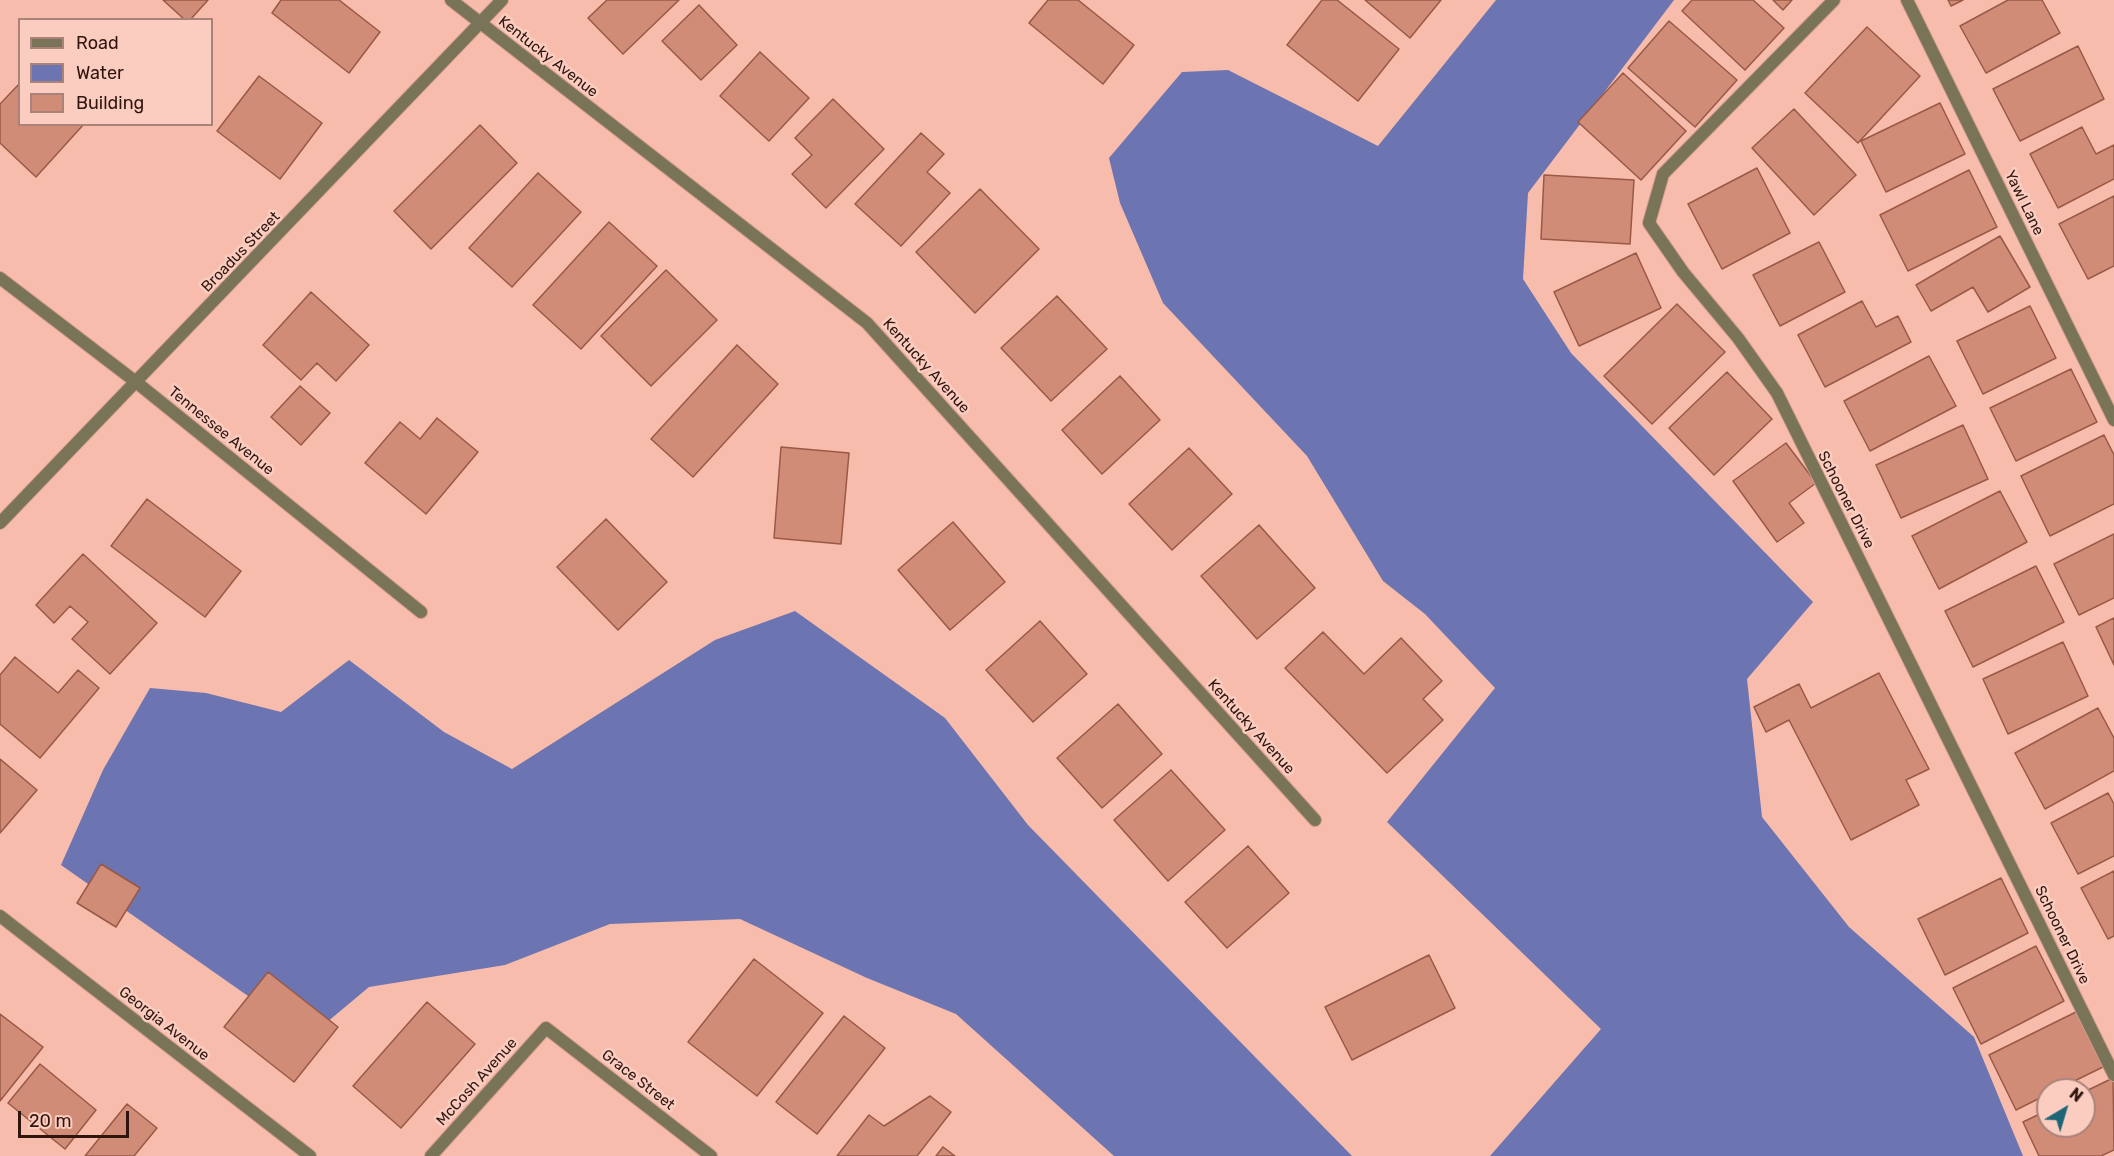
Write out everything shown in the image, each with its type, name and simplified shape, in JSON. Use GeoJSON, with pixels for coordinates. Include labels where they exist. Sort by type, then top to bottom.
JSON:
{"type":"FeatureCollection","features":[{"type":"Feature","properties":{"kind":"street","name":"Kentucky Avenue"},"geometry":{"type":"LineString","coordinates":[[451,0],[867,323],[1316,820]]}},
{"type":"Feature","properties":{"kind":"street","name":"Broadus Street"},"geometry":{"type":"LineString","coordinates":[[0,523],[502,0]]}},
{"type":"Feature","properties":{"kind":"street","name":"Schooner Drive"},"geometry":{"type":"LineString","coordinates":[[1834,0],[1663,174],[1649,223],[1683,272],[1738,338],[1777,393],[2114,1075]]}},
{"type":"Feature","properties":{"kind":"street","name":"Yawl Lane"},"geometry":{"type":"LineString","coordinates":[[1907,0],[2114,420]]}},
{"type":"Feature","properties":{"kind":"street","name":"Tennessee Avenue"},"geometry":{"type":"LineString","coordinates":[[0,278],[136,382],[421,612]]}},
{"type":"Feature","properties":{"kind":"street","name":"Georgia Avenue"},"geometry":{"type":"LineString","coordinates":[[0,916],[310,1156]]}},
{"type":"Feature","properties":{"kind":"street","name":"McCosh Avenue"},"geometry":{"type":"LineString","coordinates":[[431,1156],[546,1028]]}},
{"type":"Feature","properties":{"kind":"street","name":"Grace Street"},"geometry":{"type":"LineString","coordinates":[[546,1028],[711,1156]]}},
{"type":"Feature","properties":{"kind":"water"},"geometry":{"type":"Polygon","coordinates":[[[1496,0],[1674,0],[1528,193],[1523,279],[1571,353],[1813,602],[1747,679],[1762,817],[1849,927],[1974,1037],[2023,1156],[1490,1156],[1601,1029],[1387,822],[1495,688],[1425,614],[1383,581],[1307,456],[1163,303],[1120,203],[1109,158],[1182,72],[1228,70],[1378,146],[1496,0]]]}},
{"type":"Feature","properties":{"kind":"water"},"geometry":{"type":"Polygon","coordinates":[[[795,611],[945,718],[1028,825],[1352,1156],[1114,1156],[956,1014],[867,978],[740,919],[610,924],[505,965],[369,987],[308,1038],[61,865],[103,770],[150,688],[206,693],[281,712],[349,660],[444,732],[512,769],[715,640],[795,611]]]}},
{"type":"Feature","properties":{"kind":"building"},"geometry":{"type":"Polygon","coordinates":[[[163,0],[208,0],[192,18],[183,18],[163,0]]]}},
{"type":"Feature","properties":{"kind":"building"},"geometry":{"type":"Polygon","coordinates":[[[281,0],[339,0],[380,32],[349,73],[272,13],[281,0]]]}},
{"type":"Feature","properties":{"kind":"building"},"geometry":{"type":"Polygon","coordinates":[[[607,0],[679,0],[623,54],[588,18],[607,0]]]}},
{"type":"Feature","properties":{"kind":"building"},"geometry":{"type":"Polygon","coordinates":[[[1048,0],[1078,0],[1134,45],[1103,84],[1029,23],[1048,0]]]}},
{"type":"Feature","properties":{"kind":"building"},"geometry":{"type":"Polygon","coordinates":[[[1322,0],[1337,0],[1399,49],[1358,101],[1287,45],[1322,0]]]}},
{"type":"Feature","properties":{"kind":"building"},"geometry":{"type":"Polygon","coordinates":[[[1365,0],[1441,0],[1410,38],[1365,0]]]}},
{"type":"Feature","properties":{"kind":"building"},"geometry":{"type":"Polygon","coordinates":[[[1692,0],[1753,0],[1784,28],[1745,70],[1682,11],[1692,0]]]}},
{"type":"Feature","properties":{"kind":"building"},"geometry":{"type":"Polygon","coordinates":[[[1773,0],[1792,0],[1783,10],[1773,0]]]}},
{"type":"Feature","properties":{"kind":"building"},"geometry":{"type":"Polygon","coordinates":[[[1948,0],[1963,0],[1951,6],[1948,0]]]}},
{"type":"Feature","properties":{"kind":"building"},"geometry":{"type":"Polygon","coordinates":[[[2008,0],[2042,0],[2060,33],[1986,73],[1960,26],[2008,0]]]}},
{"type":"Feature","properties":{"kind":"building"},"geometry":{"type":"Polygon","coordinates":[[[699,5],[737,45],[701,80],[662,41],[699,5]]]}},
{"type":"Feature","properties":{"kind":"building"},"geometry":{"type":"Polygon","coordinates":[[[1669,21],[1737,80],[1695,127],[1628,68],[1669,21]]]}},
{"type":"Feature","properties":{"kind":"building"},"geometry":{"type":"Polygon","coordinates":[[[1867,27],[1920,76],[1858,143],[1805,93],[1867,27]]]}},
{"type":"Feature","properties":{"kind":"building"},"geometry":{"type":"Polygon","coordinates":[[[2078,46],[2104,99],[2020,141],[1993,89],[2078,46]]]}},
{"type":"Feature","properties":{"kind":"building"},"geometry":{"type":"Polygon","coordinates":[[[760,52],[809,98],[769,141],[720,96],[760,52]]]}},
{"type":"Feature","properties":{"kind":"building"},"geometry":{"type":"Polygon","coordinates":[[[1623,73],[1686,131],[1641,180],[1578,122],[1623,73]]]}},
{"type":"Feature","properties":{"kind":"building"},"geometry":{"type":"Polygon","coordinates":[[[259,76],[322,123],[280,179],[217,131],[259,76]]]}},
{"type":"Feature","properties":{"kind":"building"},"geometry":{"type":"Polygon","coordinates":[[[18,85],[18,126],[82,126],[36,177],[0,143],[0,104],[18,85]]]}},
{"type":"Feature","properties":{"kind":"building"},"geometry":{"type":"Polygon","coordinates":[[[833,99],[884,149],[826,208],[792,174],[812,155],[795,138],[833,99]]]}},
{"type":"Feature","properties":{"kind":"building"},"geometry":{"type":"Polygon","coordinates":[[[1940,103],[1965,154],[1886,192],[1861,141],[1940,103]]]}},
{"type":"Feature","properties":{"kind":"building"},"geometry":{"type":"Polygon","coordinates":[[[1794,109],[1856,175],[1814,215],[1752,148],[1794,109]]]}},
{"type":"Feature","properties":{"kind":"building"},"geometry":{"type":"Polygon","coordinates":[[[480,125],[517,163],[431,249],[394,211],[480,125]]]}},
{"type":"Feature","properties":{"kind":"building"},"geometry":{"type":"Polygon","coordinates":[[[2082,127],[2096,154],[2114,145],[2114,179],[2058,208],[2030,154],[2082,127]]]}},
{"type":"Feature","properties":{"kind":"building"},"geometry":{"type":"Polygon","coordinates":[[[921,133],[944,154],[927,172],[950,193],[901,246],[855,204],[921,133]]]}},
{"type":"Feature","properties":{"kind":"building"},"geometry":{"type":"Polygon","coordinates":[[[1757,168],[1790,233],[1722,269],[1688,204],[1757,168]]]}},
{"type":"Feature","properties":{"kind":"building"},"geometry":{"type":"Polygon","coordinates":[[[1969,170],[1997,227],[1908,271],[1880,215],[1969,170]]]}},
{"type":"Feature","properties":{"kind":"building"},"geometry":{"type":"Polygon","coordinates":[[[538,173],[581,212],[512,287],[469,248],[538,173]]]}},
{"type":"Feature","properties":{"kind":"building"},"geometry":{"type":"Polygon","coordinates":[[[1544,175],[1634,180],[1630,244],[1541,239],[1544,175]]]}},
{"type":"Feature","properties":{"kind":"building"},"geometry":{"type":"Polygon","coordinates":[[[980,189],[1039,249],[975,313],[916,252],[980,189]]]}},
{"type":"Feature","properties":{"kind":"building"},"geometry":{"type":"Polygon","coordinates":[[[2114,196],[2114,266],[2088,279],[2059,224],[2114,196]]]}},
{"type":"Feature","properties":{"kind":"building"},"geometry":{"type":"Polygon","coordinates":[[[609,222],[657,266],[581,349],[533,305],[609,222]]]}},
{"type":"Feature","properties":{"kind":"building"},"geometry":{"type":"Polygon","coordinates":[[[2000,236],[2030,287],[1988,312],[1973,287],[1931,311],[1916,285],[2000,236]]]}},
{"type":"Feature","properties":{"kind":"building"},"geometry":{"type":"Polygon","coordinates":[[[1819,242],[1845,292],[1780,326],[1753,275],[1819,242]]]}},
{"type":"Feature","properties":{"kind":"building"},"geometry":{"type":"Polygon","coordinates":[[[1636,253],[1661,308],[1579,346],[1554,292],[1636,253]]]}},
{"type":"Feature","properties":{"kind":"building"},"geometry":{"type":"Polygon","coordinates":[[[666,270],[717,320],[651,386],[601,336],[666,270]]]}},
{"type":"Feature","properties":{"kind":"building"},"geometry":{"type":"Polygon","coordinates":[[[311,292],[369,345],[336,381],[317,363],[301,380],[263,345],[311,292]]]}},
{"type":"Feature","properties":{"kind":"building"},"geometry":{"type":"Polygon","coordinates":[[[1057,296],[1107,349],[1051,401],[1001,348],[1057,296]]]}},
{"type":"Feature","properties":{"kind":"building"},"geometry":{"type":"Polygon","coordinates":[[[1862,301],[1876,327],[1898,316],[1911,342],[1825,387],[1798,335],[1862,301]]]}},
{"type":"Feature","properties":{"kind":"building"},"geometry":{"type":"Polygon","coordinates":[[[1677,304],[1725,352],[1652,424],[1604,376],[1677,304]]]}},
{"type":"Feature","properties":{"kind":"building"},"geometry":{"type":"Polygon","coordinates":[[[2030,306],[2056,358],[1983,394],[1957,341],[2030,306]]]}},
{"type":"Feature","properties":{"kind":"building"},"geometry":{"type":"Polygon","coordinates":[[[737,345],[778,384],[693,477],[651,439],[737,345]]]}},
{"type":"Feature","properties":{"kind":"building"},"geometry":{"type":"Polygon","coordinates":[[[1929,356],[1956,406],[1870,451],[1844,401],[1929,356]]]}},
{"type":"Feature","properties":{"kind":"building"},"geometry":{"type":"Polygon","coordinates":[[[2071,369],[2097,422],[2016,461],[1990,408],[2071,369]]]}},
{"type":"Feature","properties":{"kind":"building"},"geometry":{"type":"Polygon","coordinates":[[[1727,372],[1772,419],[1714,475],[1669,428],[1727,372]]]}},
{"type":"Feature","properties":{"kind":"building"},"geometry":{"type":"Polygon","coordinates":[[[1120,376],[1160,420],[1102,474],[1062,430],[1120,376]]]}},
{"type":"Feature","properties":{"kind":"building"},"geometry":{"type":"Polygon","coordinates":[[[300,386],[330,413],[301,445],[271,417],[300,386]]]}},
{"type":"Feature","properties":{"kind":"building"},"geometry":{"type":"Polygon","coordinates":[[[437,418],[478,452],[426,514],[365,463],[400,422],[420,439],[437,418]]]}},
{"type":"Feature","properties":{"kind":"building"},"geometry":{"type":"Polygon","coordinates":[[[1963,425],[1988,479],[1901,518],[1876,465],[1963,425]]]}},
{"type":"Feature","properties":{"kind":"building"},"geometry":{"type":"Polygon","coordinates":[[[2104,435],[2114,455],[2114,504],[2050,536],[2021,476],[2104,435]]]}},
{"type":"Feature","properties":{"kind":"building"},"geometry":{"type":"Polygon","coordinates":[[[1786,443],[1816,483],[1789,503],[1804,523],[1777,542],[1733,481],[1786,443]]]}},
{"type":"Feature","properties":{"kind":"building"},"geometry":{"type":"Polygon","coordinates":[[[781,447],[849,453],[841,544],[774,538],[781,447]]]}},
{"type":"Feature","properties":{"kind":"building"},"geometry":{"type":"Polygon","coordinates":[[[1189,448],[1232,494],[1172,550],[1129,504],[1189,448]]]}},
{"type":"Feature","properties":{"kind":"building"},"geometry":{"type":"Polygon","coordinates":[[[2000,491],[2027,542],[1939,589],[1912,536],[2000,491]]]}},
{"type":"Feature","properties":{"kind":"building"},"geometry":{"type":"Polygon","coordinates":[[[147,499],[241,571],[205,617],[111,546],[147,499]]]}},
{"type":"Feature","properties":{"kind":"building"},"geometry":{"type":"Polygon","coordinates":[[[606,519],[667,582],[618,630],[557,567],[606,519]]]}},
{"type":"Feature","properties":{"kind":"building"},"geometry":{"type":"Polygon","coordinates":[[[953,522],[1005,582],[950,630],[898,570],[953,522]]]}},
{"type":"Feature","properties":{"kind":"building"},"geometry":{"type":"Polygon","coordinates":[[[1259,525],[1315,588],[1257,639],[1201,576],[1259,525]]]}},
{"type":"Feature","properties":{"kind":"building"},"geometry":{"type":"Polygon","coordinates":[[[2114,534],[2114,598],[2079,615],[2054,564],[2114,534]]]}},
{"type":"Feature","properties":{"kind":"building"},"geometry":{"type":"Polygon","coordinates":[[[83,554],[157,623],[110,674],[72,639],[88,622],[70,606],[54,623],[36,605],[83,554]]]}},
{"type":"Feature","properties":{"kind":"building"},"geometry":{"type":"Polygon","coordinates":[[[2036,566],[2064,622],[1973,667],[1945,611],[2036,566]]]}},
{"type":"Feature","properties":{"kind":"building"},"geometry":{"type":"Polygon","coordinates":[[[2114,618],[2114,665],[2096,627],[2114,618]]]}},
{"type":"Feature","properties":{"kind":"building"},"geometry":{"type":"Polygon","coordinates":[[[1040,621],[1087,674],[1033,722],[986,670],[1040,621]]]}},
{"type":"Feature","properties":{"kind":"building"},"geometry":{"type":"Polygon","coordinates":[[[1323,632],[1364,674],[1401,638],[1442,681],[1423,699],[1443,720],[1387,773],[1285,668],[1323,632]]]}},
{"type":"Feature","properties":{"kind":"building"},"geometry":{"type":"Polygon","coordinates":[[[2063,642],[2088,696],[2008,734],[1983,679],[2063,642]]]}},
{"type":"Feature","properties":{"kind":"building"},"geometry":{"type":"Polygon","coordinates":[[[15,657],[58,693],[78,670],[99,688],[40,758],[0,724],[0,675],[15,657]]]}},
{"type":"Feature","properties":{"kind":"building"},"geometry":{"type":"Polygon","coordinates":[[[1879,673],[1929,769],[1906,780],[1919,805],[1851,840],[1789,720],[1766,732],[1754,707],[1799,684],[1811,708],[1879,673]]]}},
{"type":"Feature","properties":{"kind":"building"},"geometry":{"type":"Polygon","coordinates":[[[1118,704],[1162,754],[1102,808],[1057,758],[1118,704]]]}},
{"type":"Feature","properties":{"kind":"building"},"geometry":{"type":"Polygon","coordinates":[[[2098,708],[2114,738],[2114,771],[2045,809],[2015,753],[2098,708]]]}},
{"type":"Feature","properties":{"kind":"building"},"geometry":{"type":"Polygon","coordinates":[[[0,759],[37,790],[0,833],[0,759]]]}},
{"type":"Feature","properties":{"kind":"building"},"geometry":{"type":"Polygon","coordinates":[[[1171,770],[1225,830],[1168,881],[1114,820],[1171,770]]]}},
{"type":"Feature","properties":{"kind":"building"},"geometry":{"type":"Polygon","coordinates":[[[2108,793],[2114,804],[2114,856],[2078,874],[2051,823],[2108,793]]]}},
{"type":"Feature","properties":{"kind":"building"},"geometry":{"type":"Polygon","coordinates":[[[1248,846],[1289,893],[1227,948],[1185,902],[1248,846]]]}},
{"type":"Feature","properties":{"kind":"building"},"geometry":{"type":"Polygon","coordinates":[[[101,864],[140,888],[116,927],[77,903],[101,864]]]}},
{"type":"Feature","properties":{"kind":"building"},"geometry":{"type":"Polygon","coordinates":[[[2114,871],[2114,936],[2108,939],[2081,888],[2114,871]]]}},
{"type":"Feature","properties":{"kind":"building"},"geometry":{"type":"Polygon","coordinates":[[[2001,878],[2028,933],[1945,975],[1918,919],[2001,878]]]}},
{"type":"Feature","properties":{"kind":"building"},"geometry":{"type":"Polygon","coordinates":[[[2036,946],[2064,1001],[1981,1044],[1953,988],[2036,946]]]}},
{"type":"Feature","properties":{"kind":"building"},"geometry":{"type":"Polygon","coordinates":[[[1429,955],[1455,1008],[1352,1060],[1325,1007],[1429,955]]]}},
{"type":"Feature","properties":{"kind":"building"},"geometry":{"type":"Polygon","coordinates":[[[754,959],[823,1013],[757,1096],[688,1042],[754,959]]]}},
{"type":"Feature","properties":{"kind":"building"},"geometry":{"type":"Polygon","coordinates":[[[268,972],[338,1027],[294,1082],[224,1027],[268,972]]]}},
{"type":"Feature","properties":{"kind":"building"},"geometry":{"type":"Polygon","coordinates":[[[427,1002],[475,1044],[401,1128],[353,1086],[427,1002]]]}},
{"type":"Feature","properties":{"kind":"building"},"geometry":{"type":"Polygon","coordinates":[[[2080,1010],[2107,1065],[2080,1078],[2036,1078],[2036,1100],[2016,1110],[1989,1055],[2080,1010]]]}},
{"type":"Feature","properties":{"kind":"building"},"geometry":{"type":"Polygon","coordinates":[[[0,1014],[43,1047],[0,1101],[0,1014]]]}},
{"type":"Feature","properties":{"kind":"building"},"geometry":{"type":"Polygon","coordinates":[[[844,1016],[885,1048],[817,1134],[776,1102],[844,1016]]]}},
{"type":"Feature","properties":{"kind":"building"},"geometry":{"type":"Polygon","coordinates":[[[40,1064],[96,1110],[65,1149],[8,1103],[40,1064]]]}},
{"type":"Feature","properties":{"kind":"building"},"geometry":{"type":"Polygon","coordinates":[[[2113,1078],[2114,1150],[2101,1156],[2039,1156],[2023,1122],[2036,1116],[2036,1138],[2096,1138],[2096,1086],[2113,1078]]]}},
{"type":"Feature","properties":{"kind":"building"},"geometry":{"type":"Polygon","coordinates":[[[930,1096],[951,1112],[917,1156],[837,1156],[869,1115],[884,1126],[930,1096]]]}},
{"type":"Feature","properties":{"kind":"building"},"geometry":{"type":"Polygon","coordinates":[[[127,1104],[157,1128],[134,1156],[85,1156],[127,1104]]]}},
{"type":"Feature","properties":{"kind":"building"},"geometry":{"type":"Polygon","coordinates":[[[943,1147],[955,1156],[936,1156],[943,1147]]]}}]}
